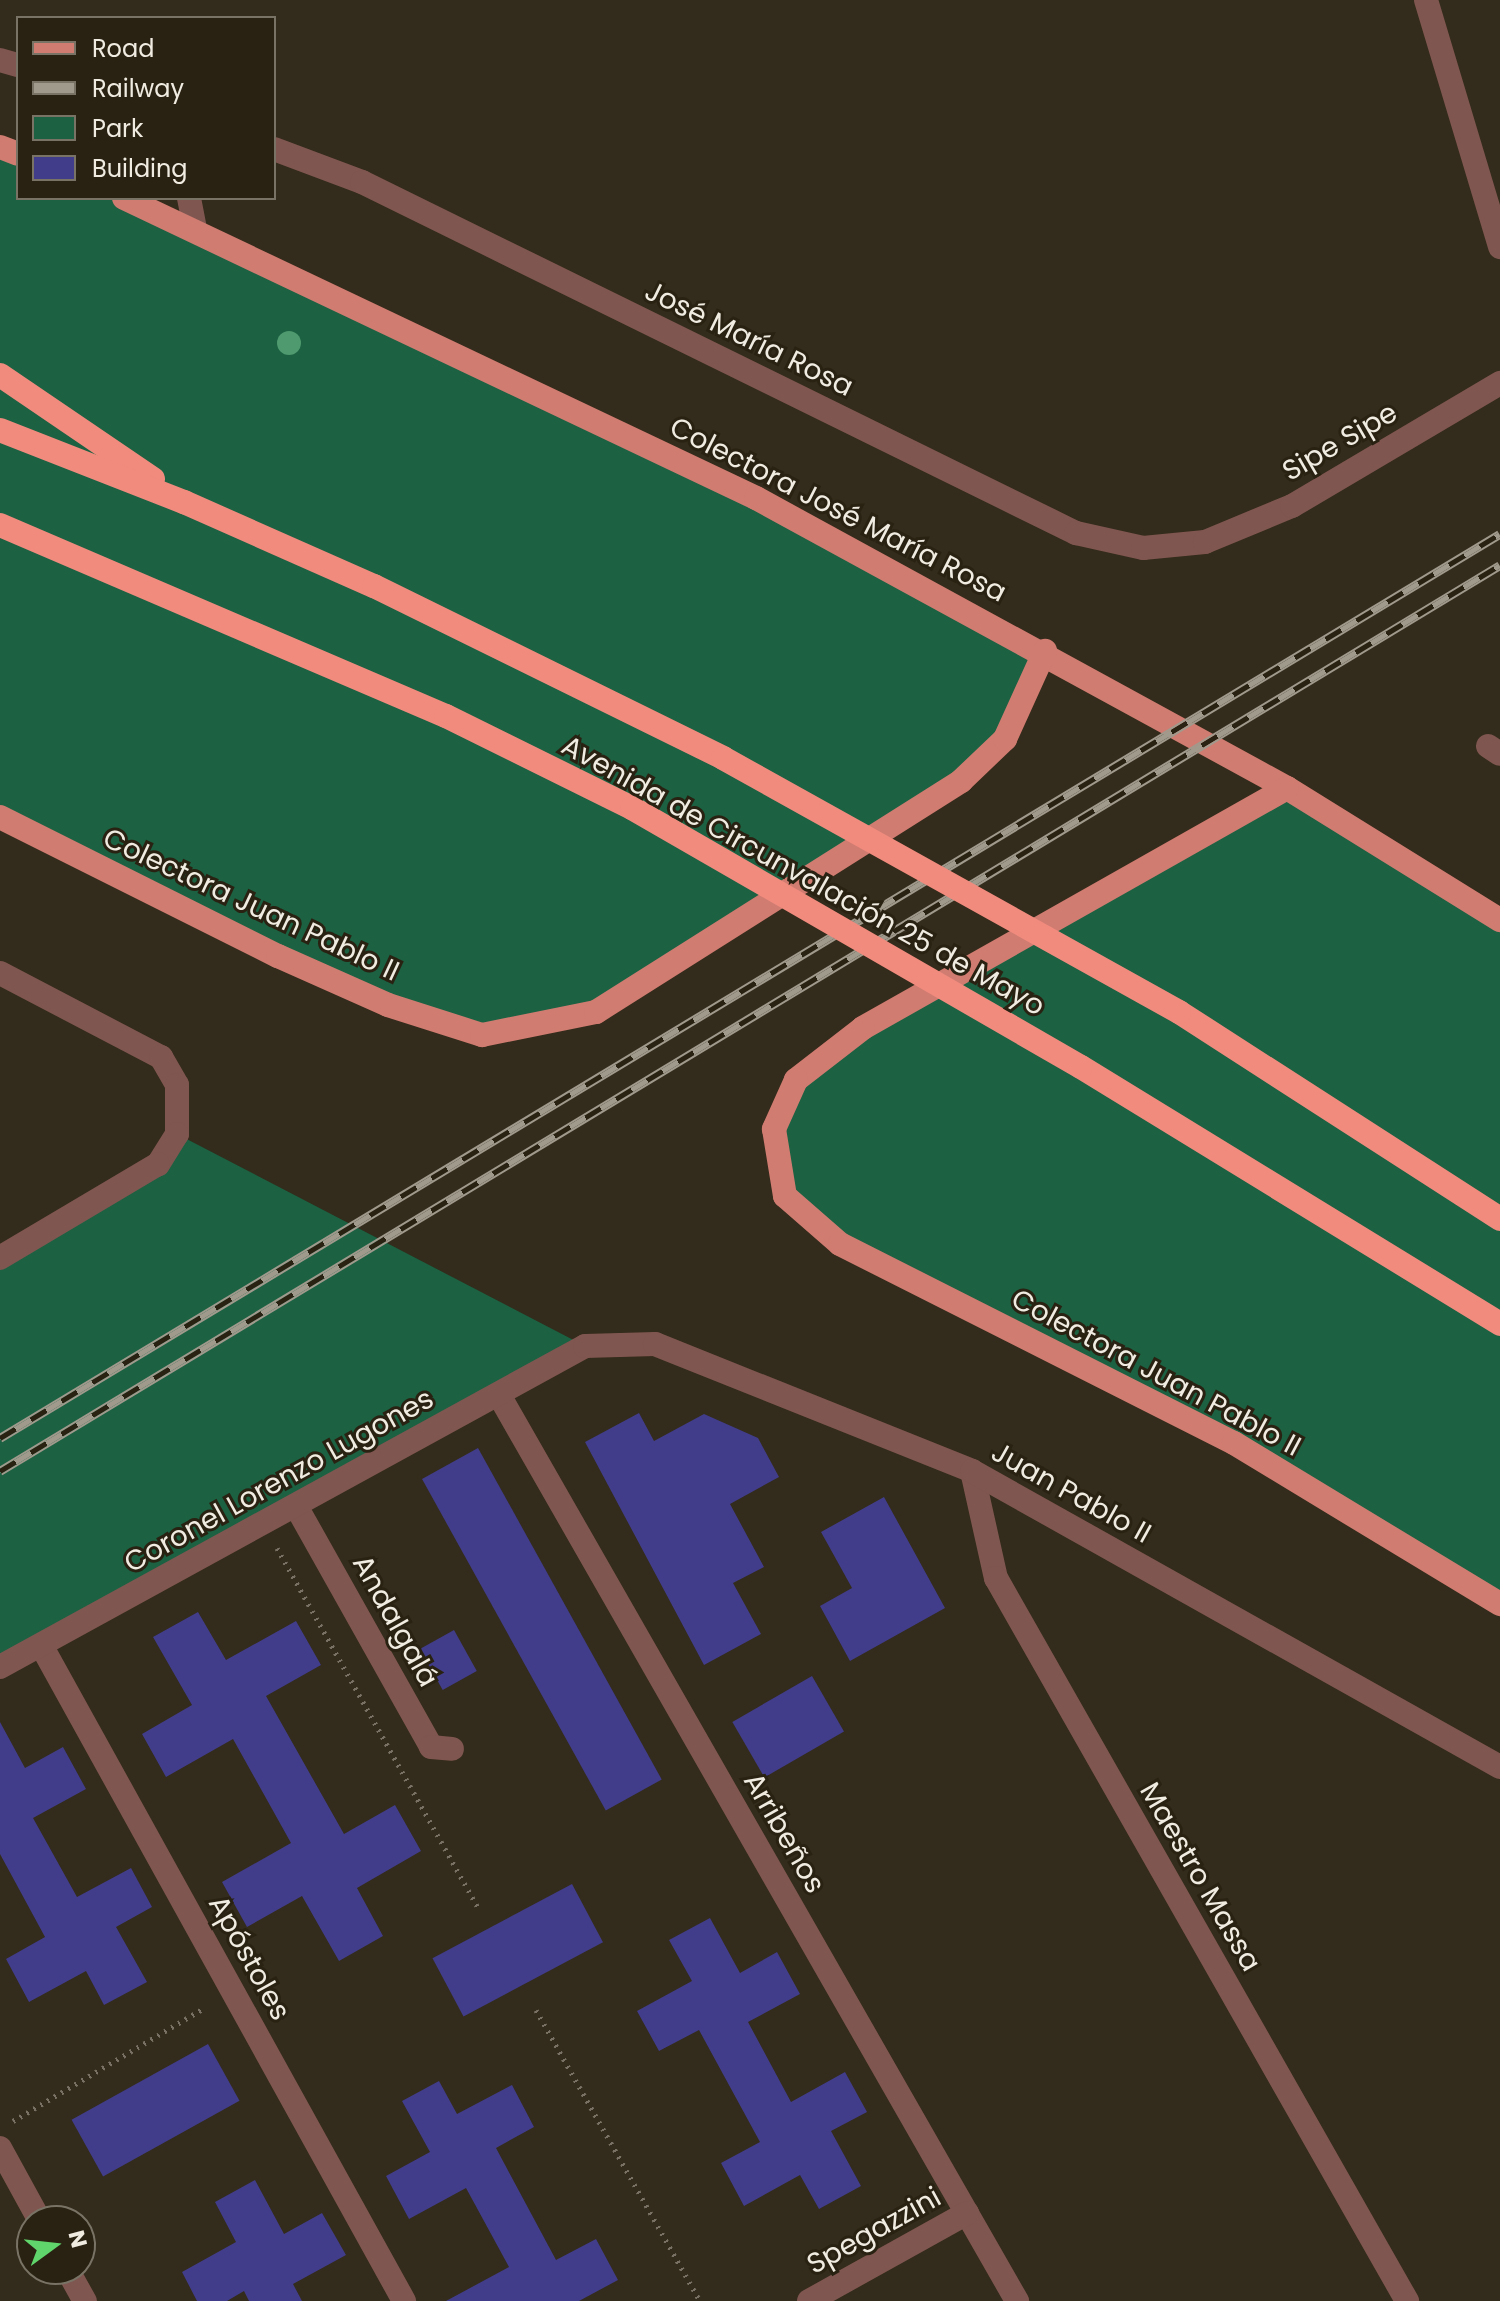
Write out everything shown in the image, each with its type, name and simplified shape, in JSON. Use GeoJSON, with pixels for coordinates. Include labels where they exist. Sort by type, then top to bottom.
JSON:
{"type":"FeatureCollection","features":[{"type":"Feature","properties":{"kind":"highway"},"geometry":{"type":"LineString","coordinates":[[0,375],[184,502]]}},
{"type":"Feature","properties":{"kind":"highway","name":"Avenida de Circunvalación 25 de Mayo"},"geometry":{"type":"LineString","coordinates":[[0,430],[184,502],[374,586],[723,758],[1179,1012],[1494,1214]]}},
{"type":"Feature","properties":{"kind":"highway","name":"Avenida de Circunvalación 25 de Mayo"},"geometry":{"type":"LineString","coordinates":[[0,525],[446,716],[632,808],[1081,1067],[1500,1324]]}},
{"type":"Feature","properties":{"kind":"main road","name":"Colectora José María Rosa"},"geometry":{"type":"LineString","coordinates":[[129,200],[195,228],[756,498],[1045,651],[1287,788],[1500,920]]}},
{"type":"Feature","properties":{"kind":"main road","name":"Colectora Juan Pablo II"},"geometry":{"type":"LineString","coordinates":[[0,817],[278,956],[388,1005],[482,1035],[596,1012],[961,781],[1005,739],[1045,651]]}},
{"type":"Feature","properties":{"kind":"main road","name":"Colectora Juan Pablo II"},"geometry":{"type":"LineString","coordinates":[[1287,788],[863,1028],[796,1080],[774,1129],[785,1196],[840,1244],[1234,1443],[1500,1604]]}},
{"type":"Feature","properties":{"kind":"street"},"geometry":{"type":"LineString","coordinates":[[1426,0],[1500,247]]}},
{"type":"Feature","properties":{"kind":"street","name":"José María Rosa"},"geometry":{"type":"LineString","coordinates":[[276,150],[362,182],[1076,533],[1143,548],[1205,542]]}},
{"type":"Feature","properties":{"kind":"street"},"geometry":{"type":"LineString","coordinates":[[189,200],[195,228]]}},
{"type":"Feature","properties":{"kind":"street","name":"Sipe Sipe"},"geometry":{"type":"LineString","coordinates":[[1205,542],[1292,506],[1500,383]]}},
{"type":"Feature","properties":{"kind":"street"},"geometry":{"type":"LineString","coordinates":[[0,973],[161,1057],[177,1085],[177,1134],[158,1164],[0,1258]]}},
{"type":"Feature","properties":{"kind":"street","name":"Juan Pablo II"},"geometry":{"type":"LineString","coordinates":[[585,1346],[655,1344],[972,1471],[1500,1767]]}},
{"type":"Feature","properties":{"kind":"street","name":"Coronel Lorenzo Lugones"},"geometry":{"type":"LineString","coordinates":[[0,1667],[585,1346]]}},
{"type":"Feature","properties":{"kind":"street","name":"Arribeños"},"geometry":{"type":"LineString","coordinates":[[499,1395],[1017,2301]]}},
{"type":"Feature","properties":{"kind":"street","name":"Maestro Massa"},"geometry":{"type":"LineString","coordinates":[[972,1471],[996,1578],[1407,2301]]}},
{"type":"Feature","properties":{"kind":"street","name":"Andalgalá"},"geometry":{"type":"LineString","coordinates":[[296,1506],[431,1747],[452,1749]]}},
{"type":"Feature","properties":{"kind":"street","name":"Apóstoles"},"geometry":{"type":"LineString","coordinates":[[41,1645],[404,2301]]}},
{"type":"Feature","properties":{"kind":"street"},"geometry":{"type":"LineString","coordinates":[[0,2148],[31,2205]]}},
{"type":"Feature","properties":{"kind":"street","name":"Spegazzini"},"geometry":{"type":"LineString","coordinates":[[809,2301],[967,2213]]}},
{"type":"Feature","properties":{"kind":"path"},"geometry":{"type":"LineString","coordinates":[[263,1523],[478,1907]]}},
{"type":"Feature","properties":{"kind":"path"},"geometry":{"type":"LineString","coordinates":[[0,2129],[233,1991]]}},
{"type":"Feature","properties":{"kind":"path"},"geometry":{"type":"LineString","coordinates":[[536,2010],[700,2301]]}},
{"type":"Feature","properties":{"kind":"green space"},"geometry":{"type":"Polygon","coordinates":[[[0,147],[16,153],[16,200],[128,200],[1045,651],[1005,739],[596,1012],[482,1035],[388,1005],[0,817],[0,147]]]}},
{"type":"Feature","properties":{"kind":"green space"},"geometry":{"type":"Polygon","coordinates":[[[1287,788],[1500,920],[1500,1604],[1234,1443],[840,1244],[785,1196],[774,1129],[796,1080],[1287,788]]]}},
{"type":"Feature","properties":{"kind":"green space"},"geometry":{"type":"Polygon","coordinates":[[[177,1134],[585,1346],[0,1667],[0,1258],[158,1164],[177,1134]]]}},
{"type":"Feature","properties":{"kind":"building"},"geometry":{"type":"Polygon","coordinates":[[[639,1413],[654,1441],[704,1414],[758,1438],[779,1477],[730,1504],[764,1567],[733,1583],[761,1634],[704,1665],[585,1442],[639,1413]]]}},
{"type":"Feature","properties":{"kind":"building"},"geometry":{"type":"Polygon","coordinates":[[[478,1448],[662,1779],[606,1811],[422,1479],[478,1448]]]}},
{"type":"Feature","properties":{"kind":"building"},"geometry":{"type":"Polygon","coordinates":[[[884,1497],[945,1608],[850,1661],[820,1606],[852,1588],[821,1532],[884,1497]]]}},
{"type":"Feature","properties":{"kind":"building"},"geometry":{"type":"Polygon","coordinates":[[[198,1612],[226,1660],[296,1621],[321,1665],[266,1696],[344,1834],[395,1805],[421,1851],[357,1888],[383,1936],[339,1961],[302,1896],[247,1927],[222,1882],[291,1843],[233,1739],[166,1777],[142,1734],[192,1705],[153,1637],[198,1612]]]}},
{"type":"Feature","properties":{"kind":"building"},"geometry":{"type":"Polygon","coordinates":[[[454,1630],[477,1671],[443,1690],[420,1649],[454,1630]]]}},
{"type":"Feature","properties":{"kind":"building"},"geometry":{"type":"Polygon","coordinates":[[[812,1676],[844,1731],[764,1777],[732,1722],[812,1676]]]}},
{"type":"Feature","properties":{"kind":"building"},"geometry":{"type":"Polygon","coordinates":[[[0,1722],[25,1768],[63,1747],[86,1789],[33,1818],[77,1897],[131,1868],[152,1907],[116,1927],[147,1982],[104,2005],[86,1971],[29,2002],[6,1959],[45,1937],[0,1854],[0,1722]]]}},
{"type":"Feature","properties":{"kind":"building"},"geometry":{"type":"Polygon","coordinates":[[[572,1884],[603,1942],[463,2016],[432,1958],[572,1884]]]}},
{"type":"Feature","properties":{"kind":"building"},"geometry":{"type":"Polygon","coordinates":[[[710,1918],[740,1973],[777,1952],[800,1994],[748,2022],[791,2102],[845,2072],[867,2112],[831,2131],[861,2186],[819,2209],[800,2175],[744,2206],[721,2163],[760,2142],[699,2030],[659,2051],[637,2011],[692,1981],[669,1940],[710,1918]]]}},
{"type":"Feature","properties":{"kind":"building"},"geometry":{"type":"Polygon","coordinates":[[[208,2044],[240,2101],[103,2176],[72,2120],[208,2044]]]}},
{"type":"Feature","properties":{"kind":"building"},"geometry":{"type":"Polygon","coordinates":[[[439,2081],[457,2114],[512,2085],[534,2127],[496,2148],[556,2260],[596,2239],[618,2280],[579,2301],[446,2301],[509,2267],[466,2188],[409,2219],[386,2176],[430,2152],[402,2101],[439,2081]]]}},
{"type":"Feature","properties":{"kind":"building"},"geometry":{"type":"Polygon","coordinates":[[[255,2180],[284,2234],[322,2213],[346,2255],[293,2284],[302,2301],[249,2301],[244,2291],[227,2301],[197,2301],[182,2272],[236,2242],[215,2202],[255,2180]]]}},
{"type":"Feature","properties":{"kind":"railway"},"geometry":{"type":"LineString","coordinates":[[0,1438],[1500,534]]}},
{"type":"Feature","properties":{"kind":"railway"},"geometry":{"type":"LineString","coordinates":[[0,1471],[1500,565]]}}]}
